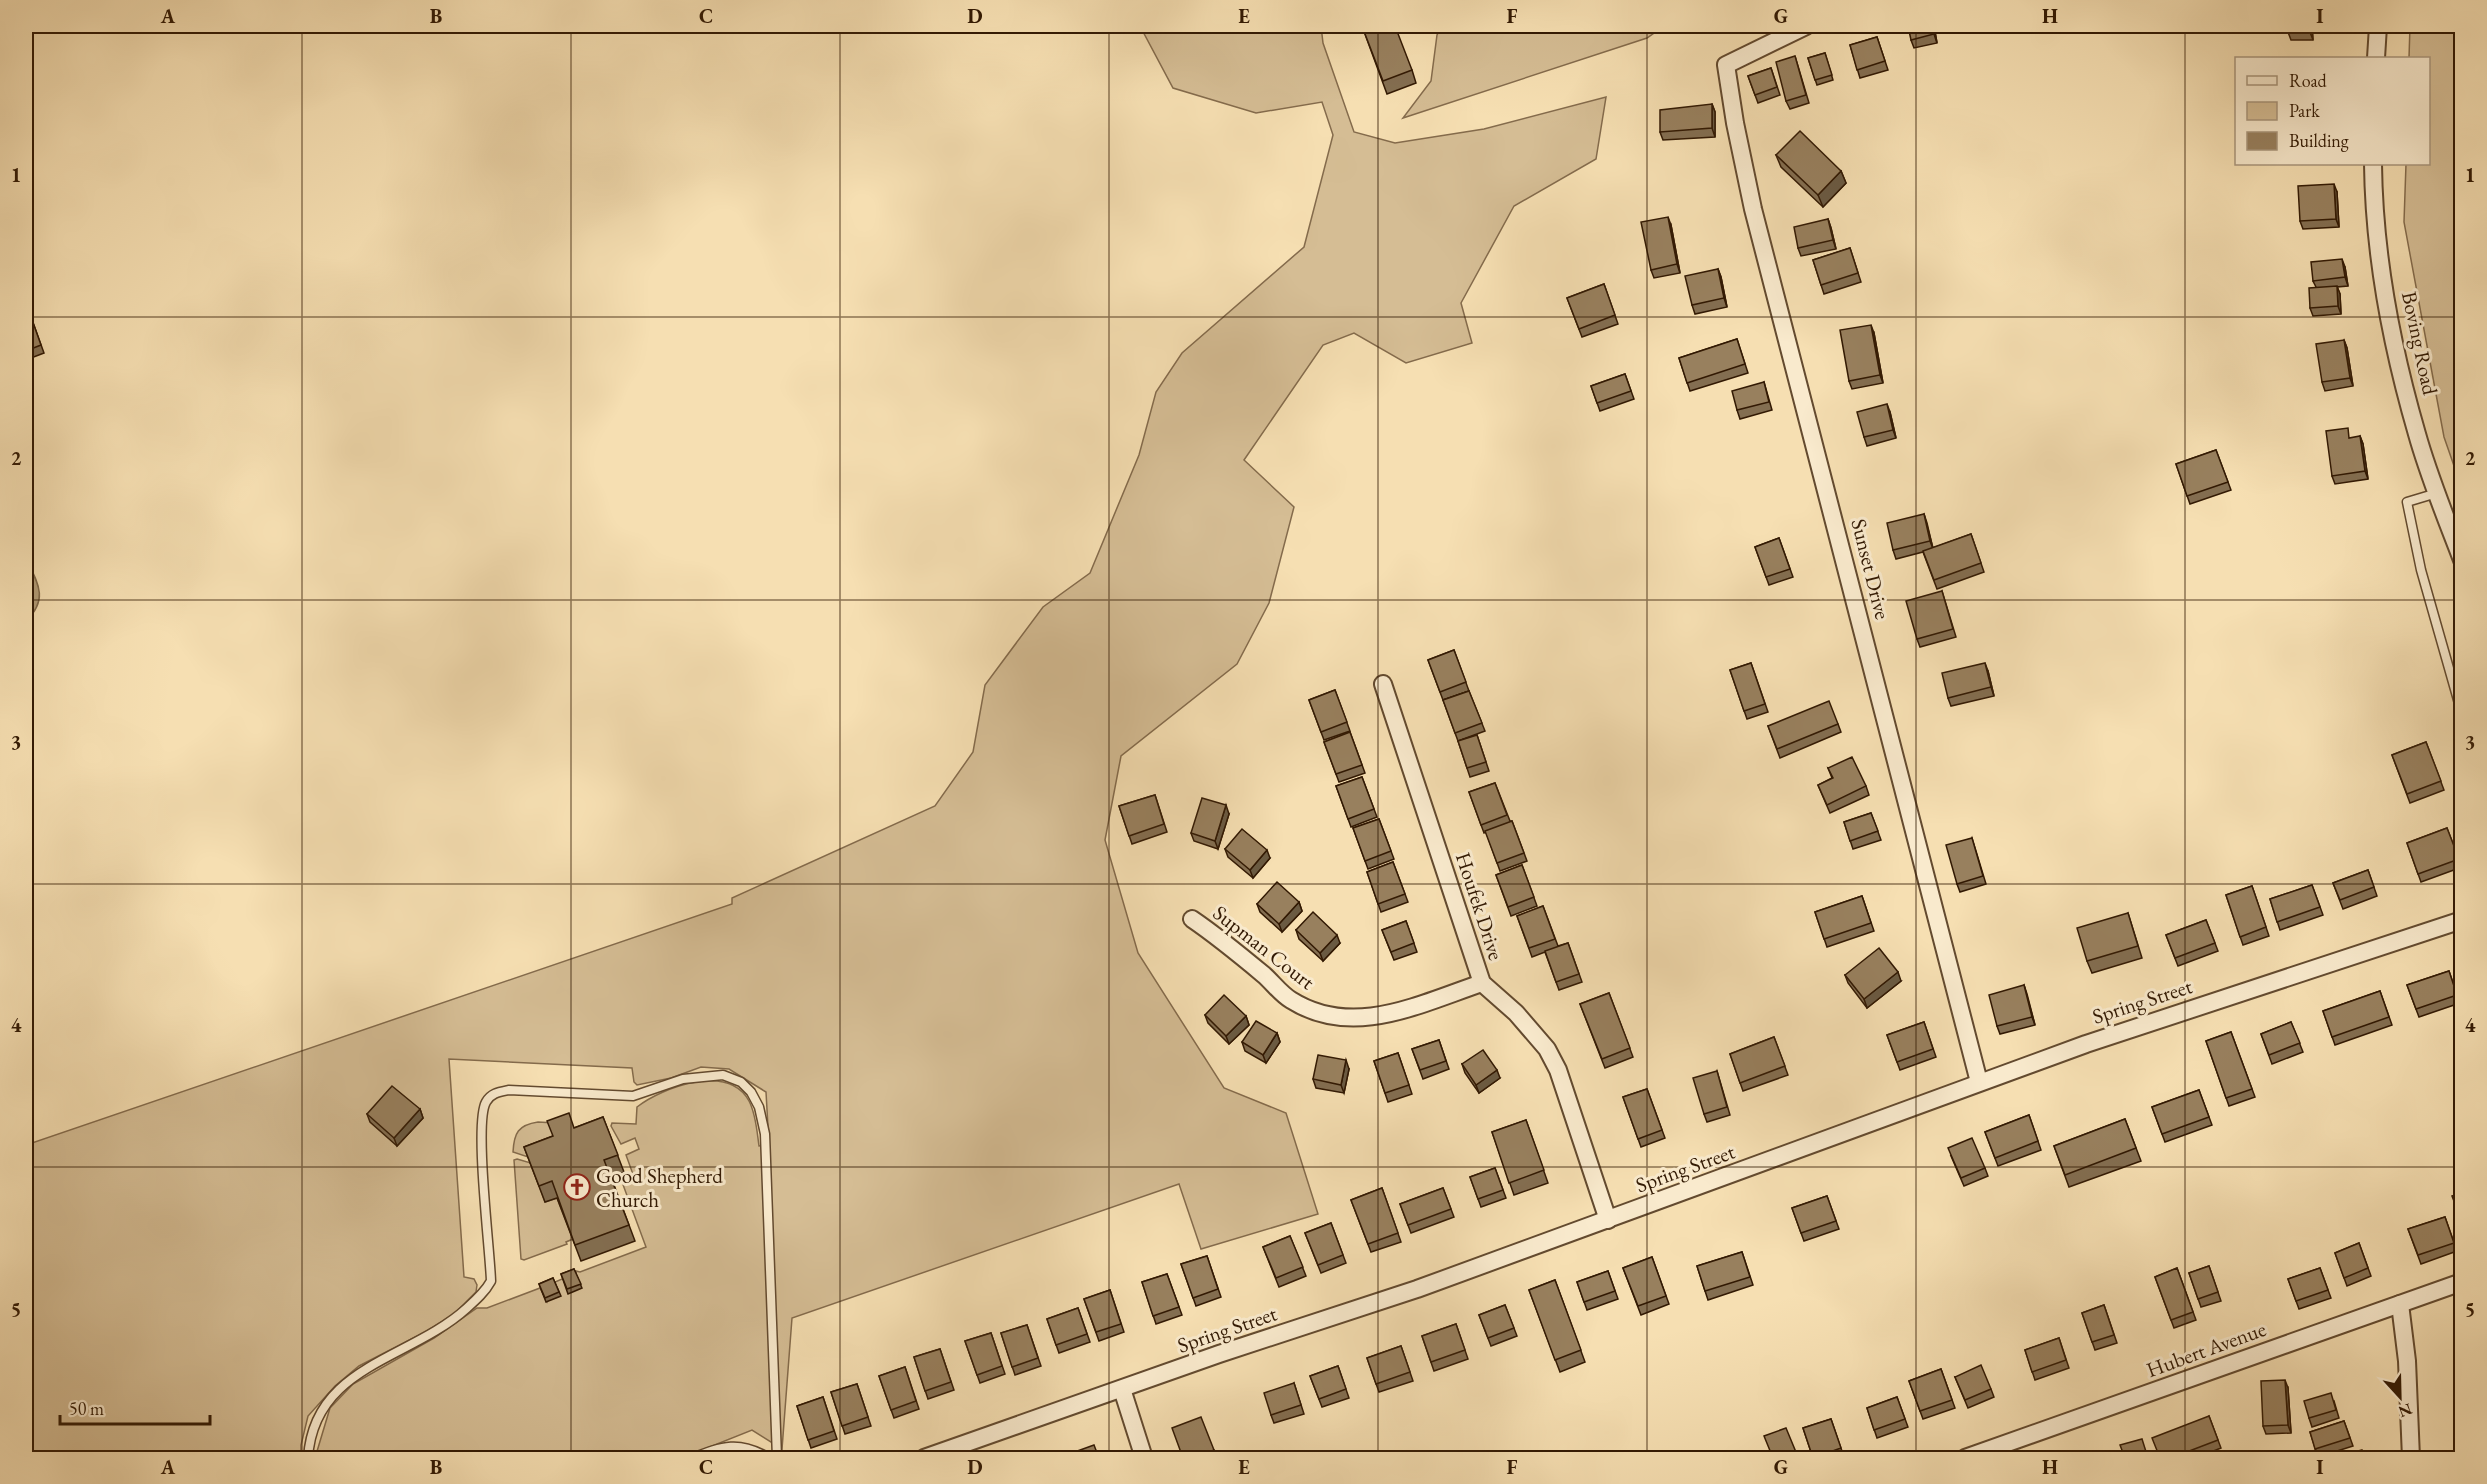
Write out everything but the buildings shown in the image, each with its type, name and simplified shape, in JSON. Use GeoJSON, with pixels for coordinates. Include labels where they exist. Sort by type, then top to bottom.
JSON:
{"type":"FeatureCollection","features":[{"type":"Feature","properties":{"kind":"street","name":"Sunset Drive"},"geometry":{"type":"LineString","coordinates":[[1806,26],[1726,65],[1735,123],[1753,209],[1979,1083]]}},
{"type":"Feature","properties":{"kind":"street"},"geometry":{"type":"LineString","coordinates":[[2376,57],[2378,26]]}},
{"type":"Feature","properties":{"kind":"street","name":"Boving Road"},"geometry":{"type":"LineString","coordinates":[[2373,165],[2378,228],[2395,347],[2417,434],[2462,560]]}},
{"type":"Feature","properties":{"kind":"street","name":"Houfek Drive"},"geometry":{"type":"LineString","coordinates":[[1383,684],[1482,983],[1516,1013],[1546,1049],[1558,1070],[1608,1220]]}},
{"type":"Feature","properties":{"kind":"street","name":"Supman Court"},"geometry":{"type":"LineString","coordinates":[[1192,919],[1223,940],[1288,999],[1310,1011],[1328,1017],[1362,1019],[1385,1015],[1482,983]]}},
{"type":"Feature","properties":{"kind":"street","name":"Spring Street"},"geometry":{"type":"LineString","coordinates":[[924,1458],[1417,1289],[2086,1044],[2462,920]]}},
{"type":"Feature","properties":{"kind":"street","name":"Hubert Avenue"},"geometry":{"type":"LineString","coordinates":[[1965,1458],[2462,1282]]}},
{"type":"Feature","properties":{"kind":"street"},"geometry":{"type":"LineString","coordinates":[[2400,1304],[2408,1361],[2411,1458]]}},
{"type":"Feature","properties":{"kind":"street"},"geometry":{"type":"LineString","coordinates":[[1122,1389],[1144,1458]]}},
{"type":"Feature","properties":{"kind":"lane"},"geometry":{"type":"LineString","coordinates":[[2437,493],[2407,502],[2421,570],[2462,714]]}},
{"type":"Feature","properties":{"kind":"lane"},"geometry":{"type":"LineString","coordinates":[[308,1458],[311,1436],[321,1412],[338,1388],[363,1371],[426,1338],[454,1320],[477,1299],[491,1281],[482,1147],[482,1112],[486,1101],[496,1093],[509,1090],[633,1096],[683,1079],[723,1074],[741,1082],[751,1092],[759,1107],[765,1134],[777,1458]]}},
{"type":"Feature","properties":{"kind":"lane"},"geometry":{"type":"LineString","coordinates":[[692,1458],[720,1448],[736,1447],[753,1449],[769,1458]]}},
{"type":"Feature","properties":{"kind":"green space"},"geometry":{"type":"Polygon","coordinates":[[[1140,26],[1321,26],[1323,43],[1354,132],[1395,143],[1484,129],[1606,97],[1596,159],[1514,206],[1461,303],[1472,343],[1406,363],[1354,333],[1323,345],[1244,460],[1294,507],[1269,603],[1237,664],[1121,756],[1105,840],[1138,953],[1224,1088],[1286,1113],[1318,1214],[1201,1249],[1179,1184],[792,1318],[782,1449],[752,1430],[682,1458],[315,1458],[330,1408],[353,1384],[434,1338],[477,1308],[487,1308],[540,1288],[547,1302],[555,1282],[576,1271],[580,1272],[646,1247],[622,1182],[634,1177],[626,1155],[639,1149],[635,1138],[621,1144],[611,1126],[612,1123],[636,1124],[637,1107],[648,1099],[678,1086],[711,1081],[726,1083],[739,1090],[749,1101],[756,1123],[759,1146],[769,1145],[766,1092],[729,1069],[701,1067],[671,1078],[637,1085],[634,1082],[632,1068],[449,1059],[464,1277],[474,1279],[477,1285],[476,1292],[454,1314],[427,1331],[359,1366],[335,1386],[308,1416],[301,1445],[301,1458],[26,1458],[26,1145],[732,904],[732,898],[935,806],[973,752],[985,685],[1043,607],[1090,573],[1139,455],[1156,392],[1182,353],[1304,247],[1333,135],[1322,102],[1256,113],[1173,88],[1140,26]]]}},
{"type":"Feature","properties":{"kind":"green space"},"geometry":{"type":"Polygon","coordinates":[[[1442,26],[1664,26],[1647,38],[1403,118],[1431,81],[1437,35],[1442,26]]]}},
{"type":"Feature","properties":{"kind":"green space"},"geometry":{"type":"Polygon","coordinates":[[[2410,26],[2461,26],[2461,486],[2444,437],[2404,222],[2406,165],[2430,165],[2430,57],[2409,57],[2410,26]]]}},
{"type":"Feature","properties":{"kind":"green space"},"geometry":{"type":"Polygon","coordinates":[[[538,1122],[555,1123],[553,1137],[534,1159],[513,1152],[518,1131],[526,1125],[538,1122]]]}},
{"type":"Feature","properties":{"kind":"green space"},"geometry":{"type":"Polygon","coordinates":[[[514,1160],[531,1163],[545,1202],[557,1198],[573,1239],[566,1242],[567,1244],[524,1260],[521,1259],[514,1160]]]}},
{"type":"Feature","properties":{"kind":"shaded area"},"geometry":{"type":"Polygon","coordinates":[[[26,559],[37,583],[39,598],[33,613],[26,621],[26,559]]]}},
{"type":"Feature","properties":{"kind":"place","name":"Good Shepherd Church"},"geometry":{"type":"Point","coordinates":[577,1187]}}]}
